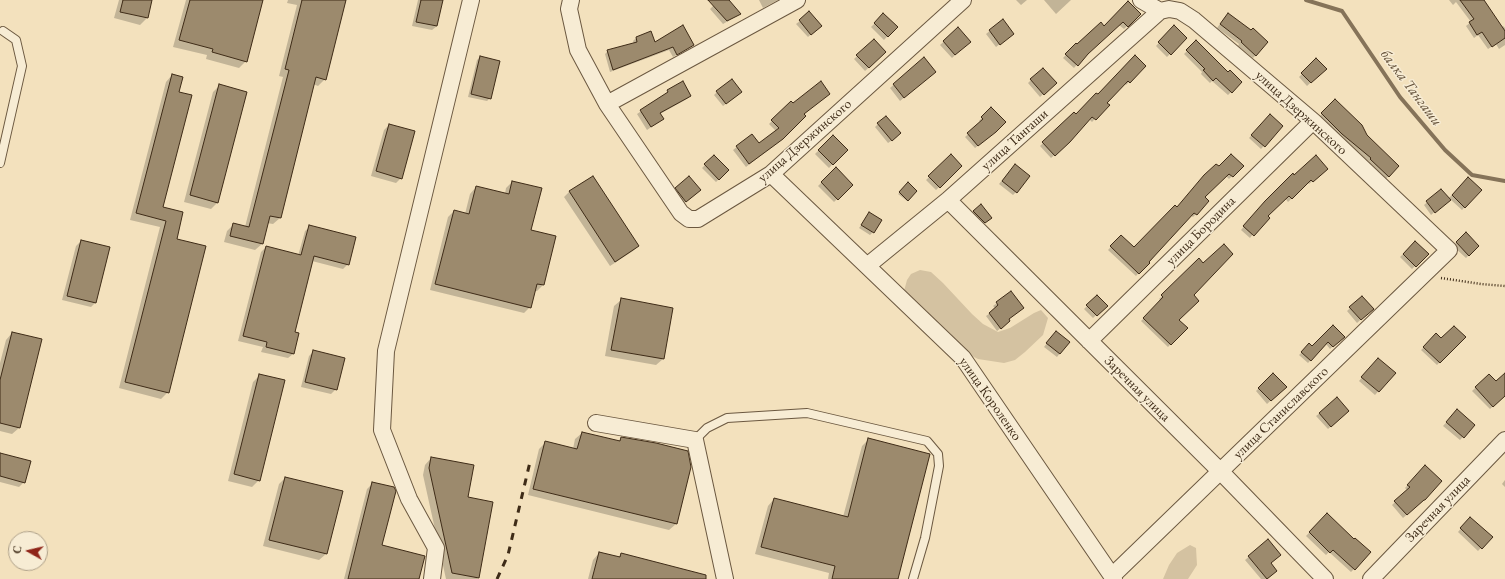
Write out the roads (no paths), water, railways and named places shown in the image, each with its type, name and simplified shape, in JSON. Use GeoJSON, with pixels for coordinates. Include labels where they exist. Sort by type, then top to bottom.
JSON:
{"type":"FeatureCollection","features":[{"type":"Feature","properties":{"kind":"street"},"geometry":{"type":"LineString","coordinates":[[432,579],[436,548],[409,499],[382,430],[386,351],[471,0]]}},
{"type":"Feature","properties":{"kind":"street","name":"улица Дзержинского"},"geometry":{"type":"LineString","coordinates":[[571,0],[569,9],[578,50],[607,104],[681,213],[689,219],[698,219],[771,174],[963,0]]}},
{"type":"Feature","properties":{"kind":"street"},"geometry":{"type":"LineString","coordinates":[[607,104],[797,0]]}},
{"type":"Feature","properties":{"kind":"street"},"geometry":{"type":"LineString","coordinates":[[1141,0],[1160,11]]}},
{"type":"Feature","properties":{"kind":"street","name":"улица Дзержинского"},"geometry":{"type":"LineString","coordinates":[[1160,11],[1169,9],[1180,11],[1194,20],[1313,121],[1449,250]]}},
{"type":"Feature","properties":{"kind":"street","name":"улица Тангаши"},"geometry":{"type":"LineString","coordinates":[[867,266],[948,200],[1160,11]]}},
{"type":"Feature","properties":{"kind":"street","name":"улица Бородина"},"geometry":{"type":"LineString","coordinates":[[1089,341],[1313,121]]}},
{"type":"Feature","properties":{"kind":"street","name":"улица Короленко"},"geometry":{"type":"LineString","coordinates":[[771,174],[962,358],[1113,577]]}},
{"type":"Feature","properties":{"kind":"street","name":"Заречная улица"},"geometry":{"type":"LineString","coordinates":[[948,200],[1221,472],[1325,579]]}},
{"type":"Feature","properties":{"kind":"street","name":"улица Станиславского"},"geometry":{"type":"LineString","coordinates":[[1113,577],[1449,250]]}},
{"type":"Feature","properties":{"kind":"street"},"geometry":{"type":"LineString","coordinates":[[596,423],[695,440],[725,579]]}},
{"type":"Feature","properties":{"kind":"street","name":"Заречная улица"},"geometry":{"type":"LineString","coordinates":[[1371,579],[1505,440]]}},
{"type":"Feature","properties":{"kind":"lane"},"geometry":{"type":"LineString","coordinates":[[0,164],[22,66],[16,40],[3,31]]}},
{"type":"Feature","properties":{"kind":"lane"},"geometry":{"type":"LineString","coordinates":[[695,440],[707,428],[727,418],[807,413],[927,440],[938,454],[940,466],[925,538],[913,579]]}},
{"type":"Feature","properties":{"kind":"waterway","name":"балка Тангаши"},"geometry":{"type":"LineString","coordinates":[[1306,0],[1342,11],[1400,97],[1445,150],[1472,175],[1505,181]]}},
{"type":"Feature","properties":{"kind":"railway"},"geometry":{"type":"LineString","coordinates":[[497,579],[508,555],[530,462]]}}]}
